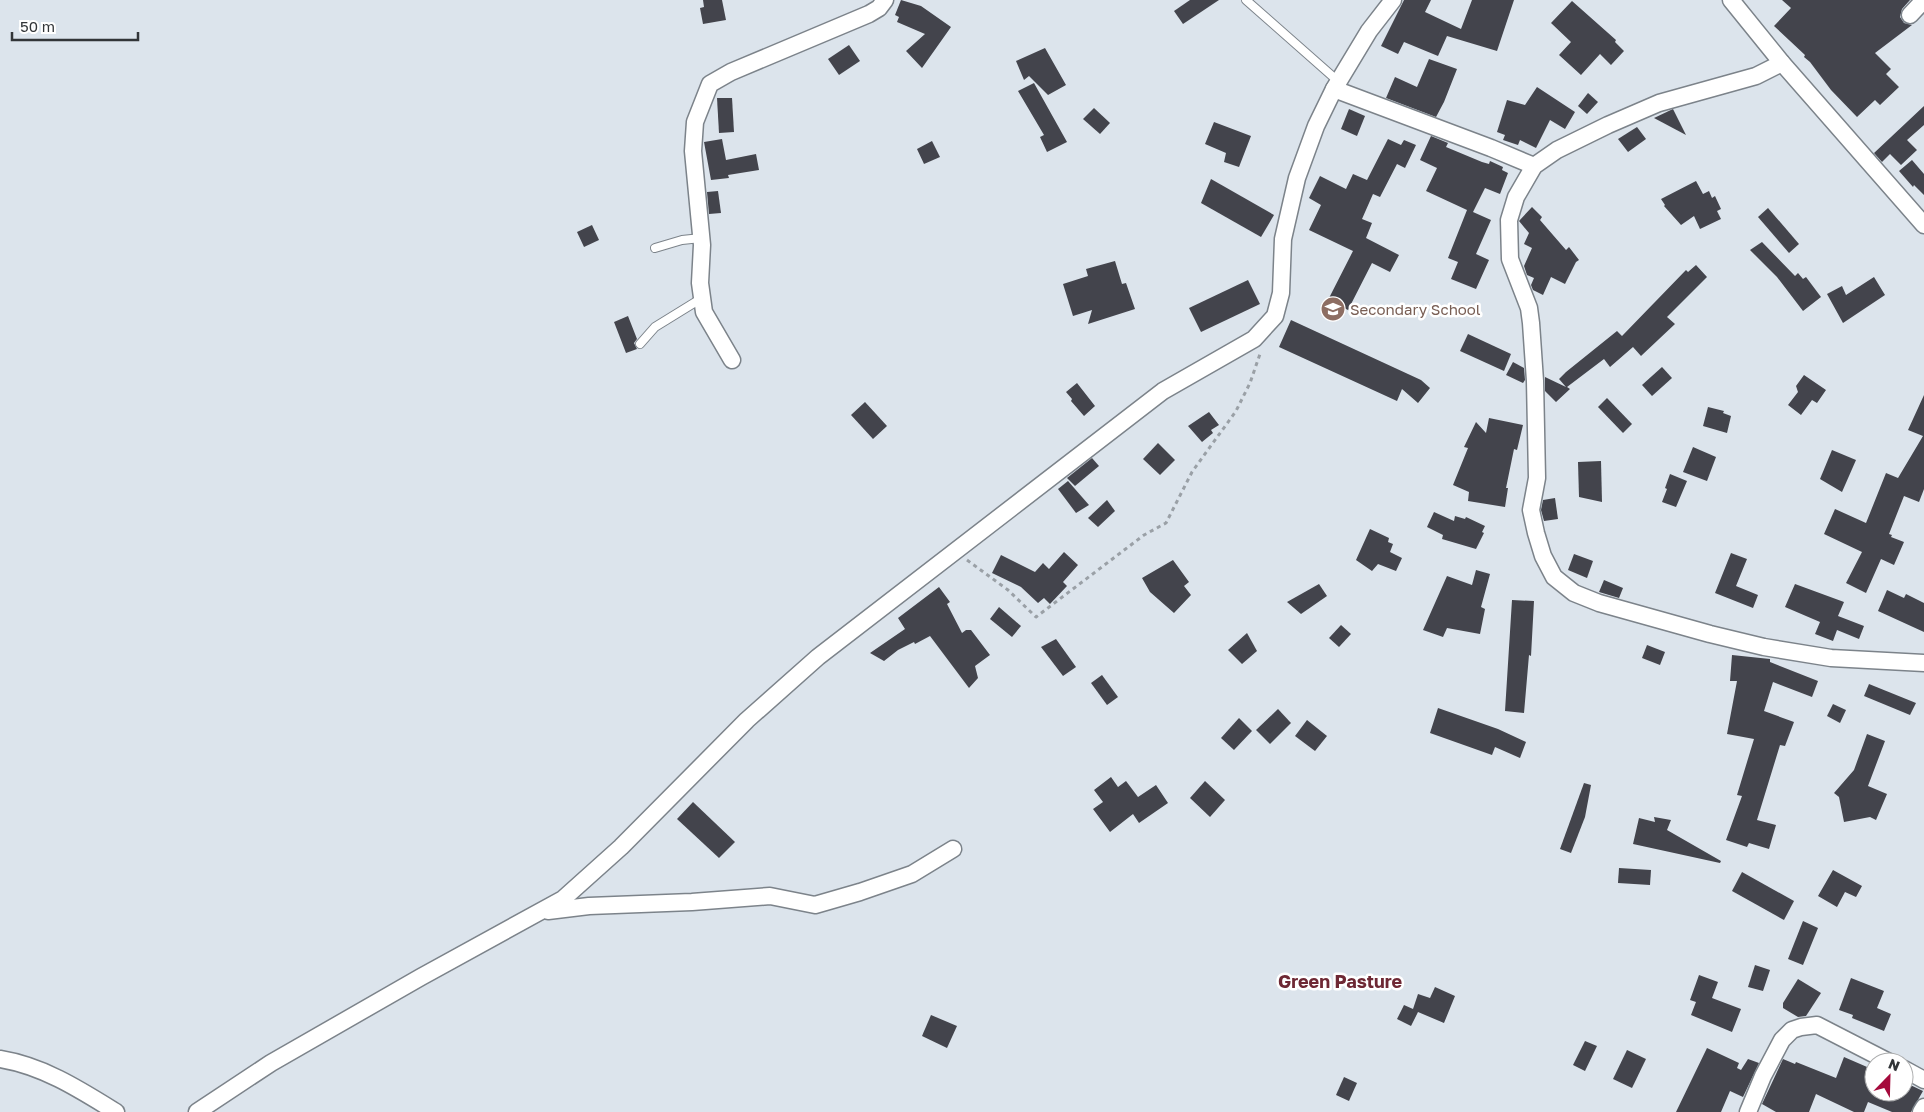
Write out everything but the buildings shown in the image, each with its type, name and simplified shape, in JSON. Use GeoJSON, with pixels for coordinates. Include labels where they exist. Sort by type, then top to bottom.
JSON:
{"type":"FeatureCollection","features":[{"type":"Feature","properties":{"kind":"street"},"geometry":{"type":"LineString","coordinates":[[732,360],[704,312],[700,283],[701,238],[693,151],[695,122],[710,84],[731,72],[869,14],[879,8],[885,0]]}},
{"type":"Feature","properties":{"kind":"street"},"geometry":{"type":"LineString","coordinates":[[197,1112],[279,1059],[421,977],[563,899],[603,865],[747,720],[818,657],[1163,390],[1254,339],[1275,316],[1281,293],[1283,239],[1297,178],[1316,126],[1337,85],[1369,31],[1393,0]]}},
{"type":"Feature","properties":{"kind":"street"},"geometry":{"type":"LineString","coordinates":[[1731,0],[1782,63],[1924,225]]}},
{"type":"Feature","properties":{"kind":"street"},"geometry":{"type":"LineString","coordinates":[[1910,15],[1924,0]]}},
{"type":"Feature","properties":{"kind":"street"},"geometry":{"type":"LineString","coordinates":[[1782,63],[1756,76],[1659,103],[1557,150],[1534,166],[1516,197],[1509,220],[1510,259],[1529,308],[1532,342],[1537,478],[1531,510],[1543,556],[1554,577],[1574,593],[1599,603],[1746,643],[1831,658],[1924,663]]}},
{"type":"Feature","properties":{"kind":"street"},"geometry":{"type":"LineString","coordinates":[[1337,85],[1534,166]]}},
{"type":"Feature","properties":{"kind":"street"},"geometry":{"type":"LineString","coordinates":[[540,912],[590,906],[692,902],[770,896],[814,905],[912,874],[953,849]]}},
{"type":"Feature","properties":{"kind":"street"},"geometry":{"type":"LineString","coordinates":[[1748,1112],[1763,1076],[1782,1040],[1792,1030],[1817,1025],[1870,1052]]}},
{"type":"Feature","properties":{"kind":"street"},"geometry":{"type":"LineString","coordinates":[[0,1058],[16,1061],[54,1075],[116,1112]]}},
{"type":"Feature","properties":{"kind":"street"},"geometry":{"type":"LineString","coordinates":[[1921,1112],[1924,1107]]}},
{"type":"Feature","properties":{"kind":"lane"},"geometry":{"type":"LineString","coordinates":[[1246,0],[1337,85]]}},
{"type":"Feature","properties":{"kind":"lane"},"geometry":{"type":"LineString","coordinates":[[655,248],[682,240],[701,238]]}},
{"type":"Feature","properties":{"kind":"lane"},"geometry":{"type":"LineString","coordinates":[[640,344],[655,327],[702,298]]}},
{"type":"Feature","properties":{"kind":"path"},"geometry":{"type":"LineString","coordinates":[[956,552],[1008,590],[1036,617],[1144,535],[1166,523],[1192,472],[1236,411],[1250,383],[1263,345]]}},
{"type":"Feature","properties":{"kind":"place","name":"Secondary School"},"geometry":{"type":"Point","coordinates":[1333,309]}},
{"type":"Feature","properties":{"kind":"district","name":"Green Pasture"},"geometry":{"type":"Point","coordinates":[1340,981]}}]}
